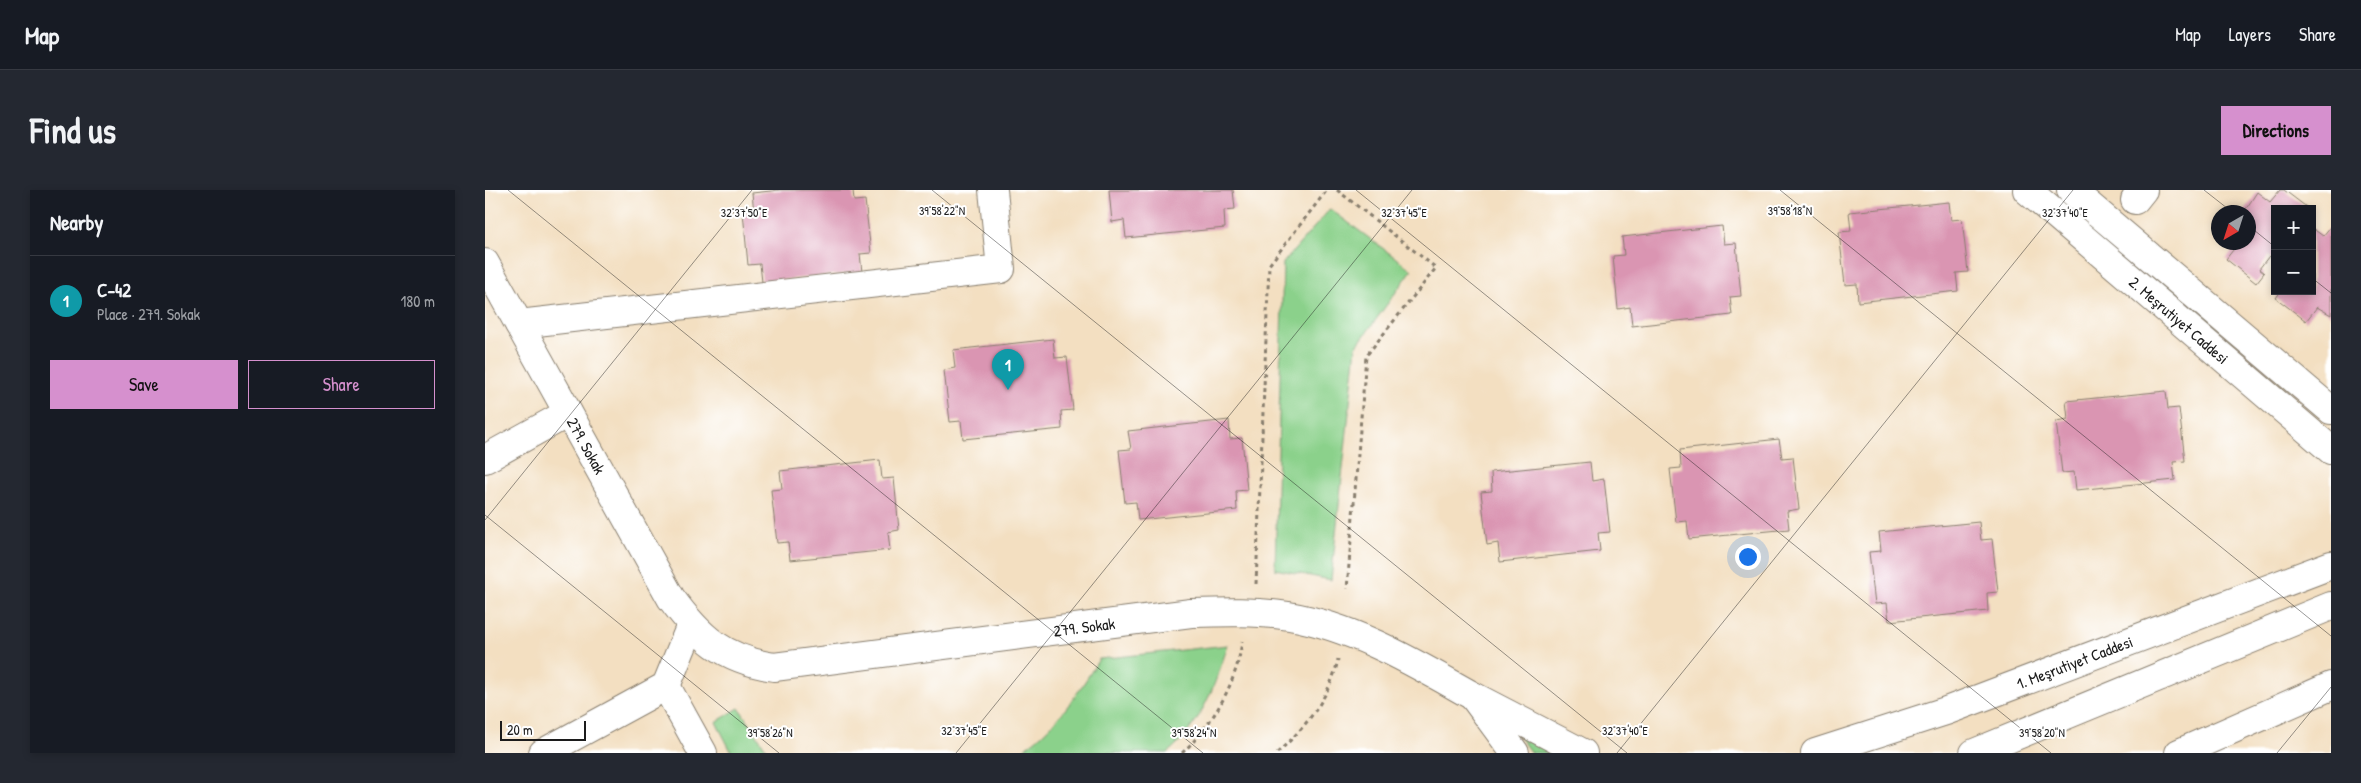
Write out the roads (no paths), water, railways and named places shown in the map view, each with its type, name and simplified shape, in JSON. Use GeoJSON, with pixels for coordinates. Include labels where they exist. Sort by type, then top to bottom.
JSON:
{"type":"FeatureCollection","features":[{"type":"Feature","properties":{"kind":"street"},"geometry":{"type":"LineString","coordinates":[[519,324],[1001,269],[993,190]]}},
{"type":"Feature","properties":{"kind":"street","name":"2. Meşrutiyet Caddesi"},"geometry":{"type":"LineString","coordinates":[[2027,190],[2331,450]]}},
{"type":"Feature","properties":{"kind":"street","name":"2. Meşrutiyet Caddesi"},"geometry":{"type":"LineString","coordinates":[[2071,190],[2331,410]]}},
{"type":"Feature","properties":{"kind":"street","name":"279. Sokak"},"geometry":{"type":"LineString","coordinates":[[485,262],[671,598],[691,625],[729,654],[749,663],[775,667],[1191,613],[1251,612],[1291,616],[1343,632],[1400,655],[1473,696],[1583,753]]}},
{"type":"Feature","properties":{"kind":"street"},"geometry":{"type":"LineString","coordinates":[[485,459],[568,413]]}},
{"type":"Feature","properties":{"kind":"street","name":"1. Meşrutiyet Caddesi"},"geometry":{"type":"LineString","coordinates":[[1815,753],[1946,711],[2331,565]]}},
{"type":"Feature","properties":{"kind":"street"},"geometry":{"type":"LineString","coordinates":[[1974,753],[2331,606]]}},
{"type":"Feature","properties":{"kind":"street"},"geometry":{"type":"LineString","coordinates":[[543,753],[667,686],[691,625]]}},
{"type":"Feature","properties":{"kind":"street"},"geometry":{"type":"LineString","coordinates":[[667,686],[703,753]]}},
{"type":"Feature","properties":{"kind":"street"},"geometry":{"type":"LineString","coordinates":[[2179,753],[2331,686]]}},
{"type":"Feature","properties":{"kind":"street","name":"279. Sokak"},"geometry":{"type":"LineString","coordinates":[[1473,696],[1515,753]]}},
{"type":"Feature","properties":{"kind":"place","name":"C-42"},"geometry":{"type":"Point","coordinates":[1008,390]}}]}
